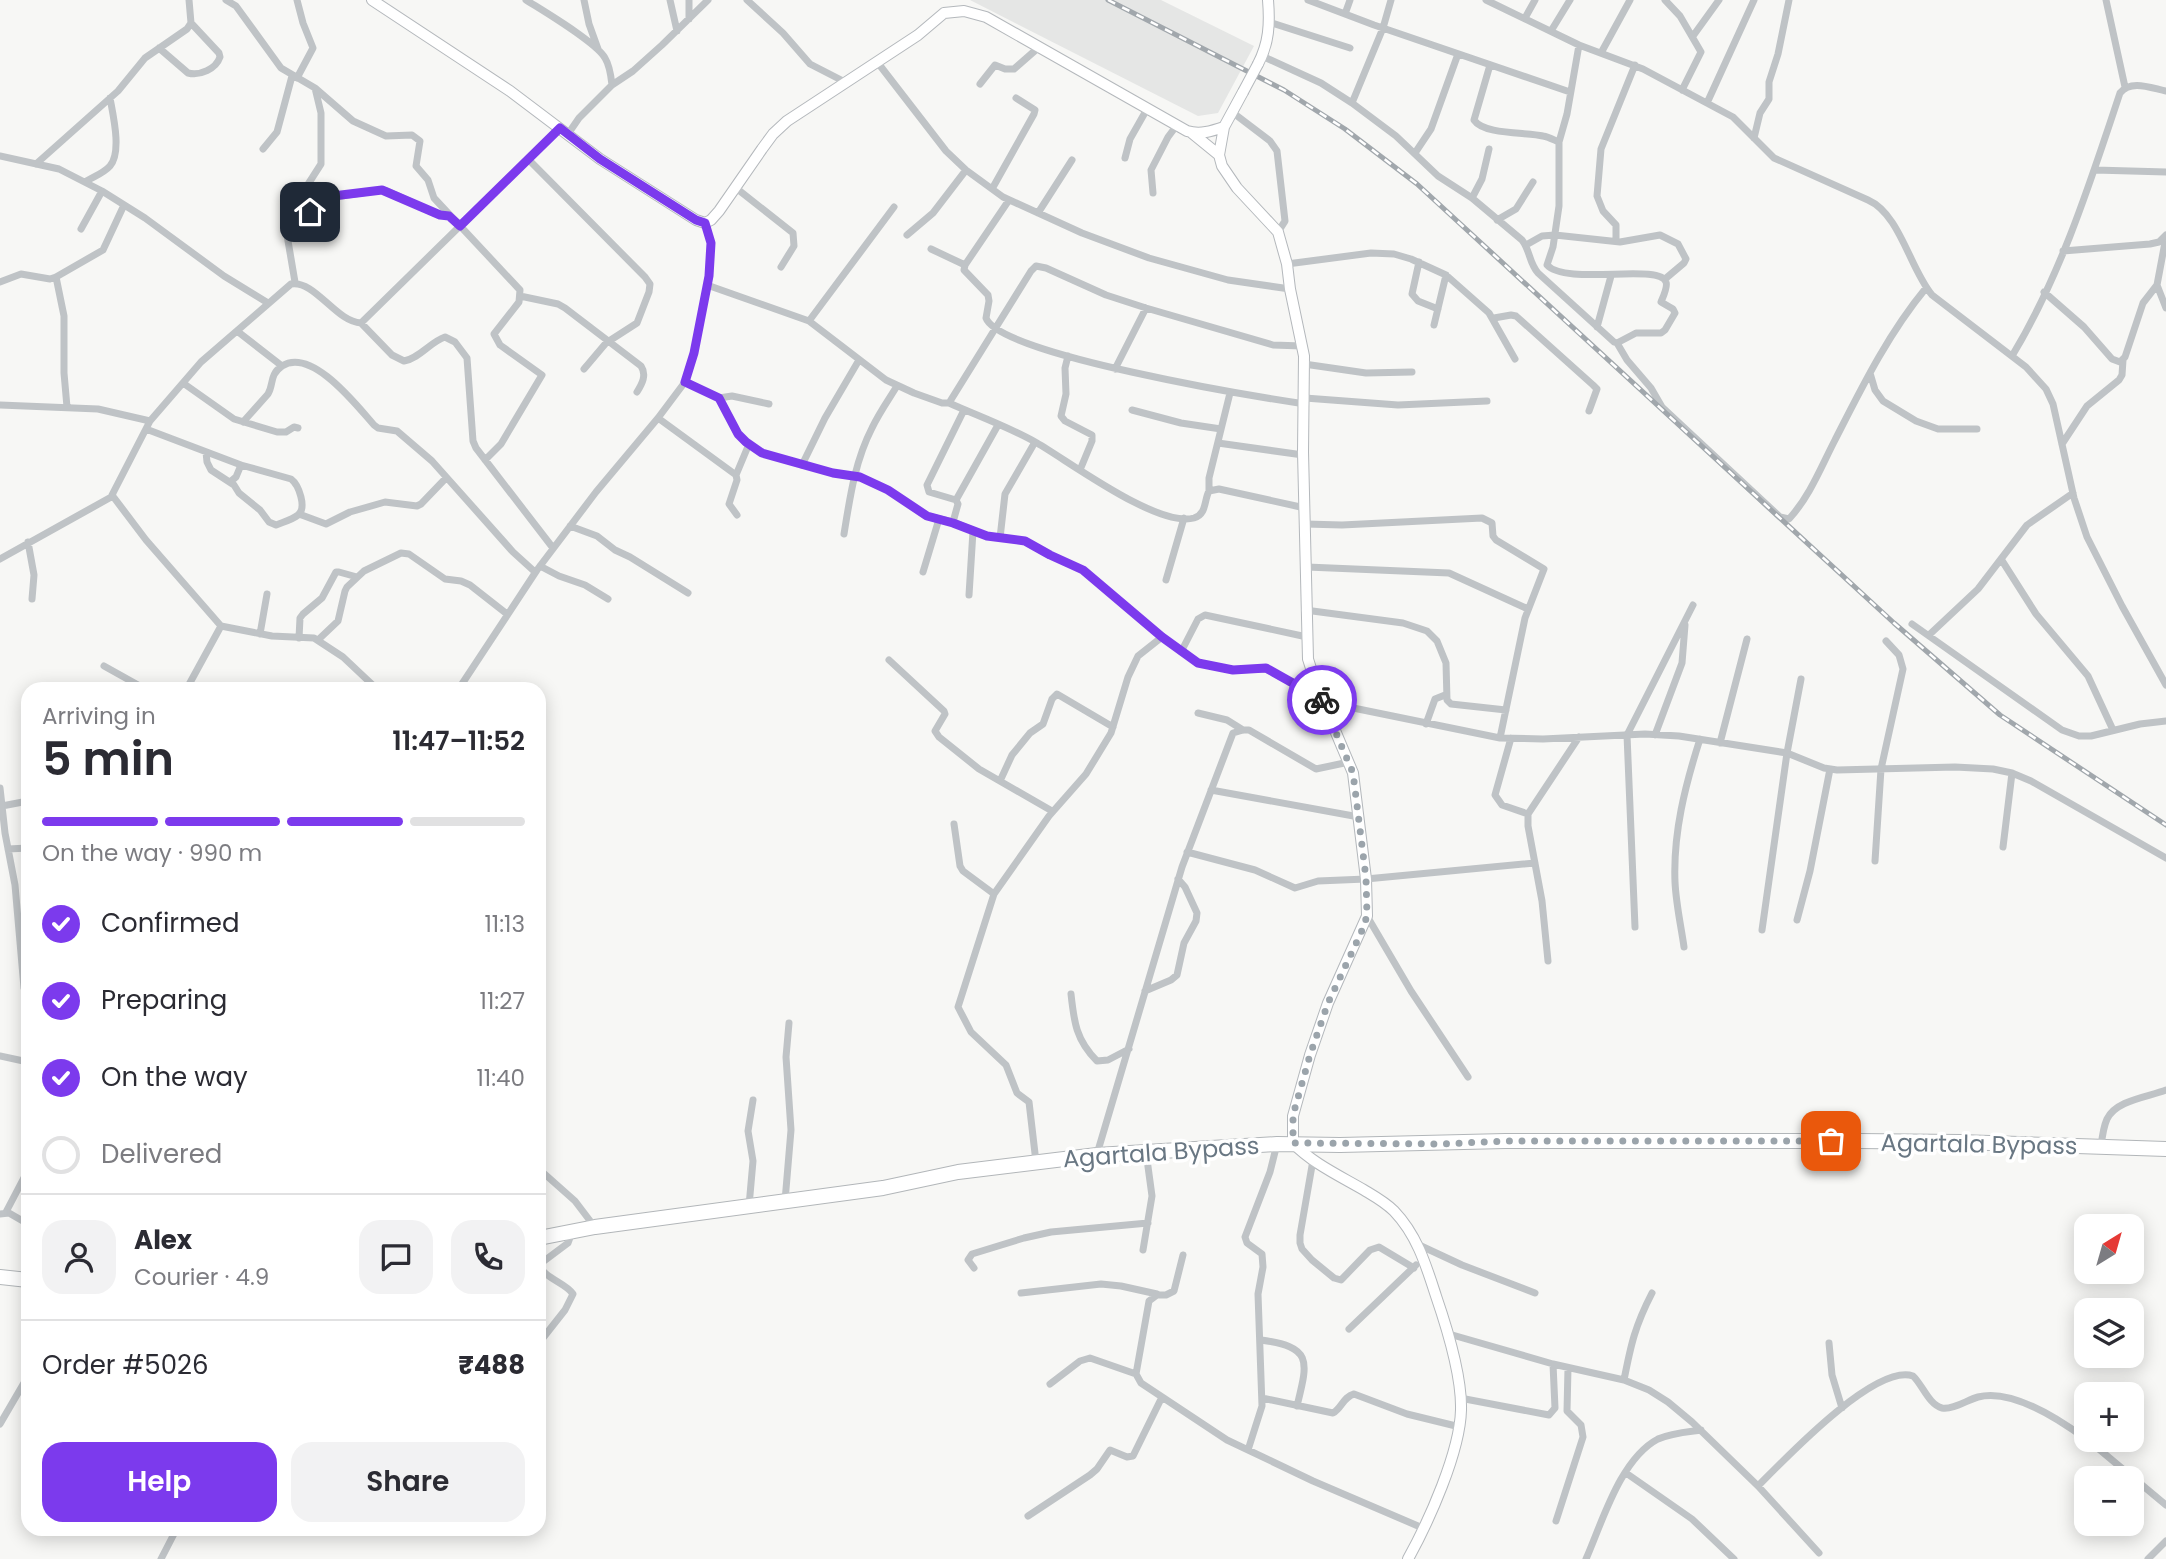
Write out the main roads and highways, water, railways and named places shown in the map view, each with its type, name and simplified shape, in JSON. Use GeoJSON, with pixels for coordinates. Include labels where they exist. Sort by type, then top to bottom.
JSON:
{"type":"FeatureCollection","features":[{"type":"Feature","properties":{"kind":"highway","name":"Agartala Bypass"},"geometry":{"type":"LineString","coordinates":[[546,1237],[594,1227],[883,1188],[958,1172],[1036,1162],[1097,1155],[1293,1143],[1871,1141],[2166,1149]]}},
{"type":"Feature","properties":{"kind":"highway"},"geometry":{"type":"LineString","coordinates":[[0,1278],[21,1280]]}},
{"type":"Feature","properties":{"kind":"main road"},"geometry":{"type":"LineString","coordinates":[[372,0],[449,49],[626,177],[705,223],[711,220],[787,121],[878,63],[918,35],[940,15],[958,10],[986,17],[1192,133],[1219,155]]}},
{"type":"Feature","properties":{"kind":"main road"},"geometry":{"type":"LineString","coordinates":[[1268,0],[1268,38],[1260,60],[1224,127],[1219,155],[1222,166],[1237,188],[1278,232],[1287,264],[1304,364],[1303,455],[1308,659],[1318,690],[1349,762],[1356,791],[1366,878],[1367,916],[1328,1003],[1310,1055],[1293,1115],[1293,1143],[1313,1160],[1385,1203],[1406,1225],[1419,1245],[1449,1334],[1460,1398],[1460,1427],[1425,1529],[1408,1559]]}},
{"type":"Feature","properties":{"kind":"main road"},"geometry":{"type":"LineString","coordinates":[[1192,133],[1210,132],[1224,127]]}},
{"type":"Feature","properties":{"kind":"railway"},"geometry":{"type":"LineString","coordinates":[[1108,0],[1284,90],[1345,129],[1417,184],[1894,623],[2000,715],[2166,825]]}}]}
